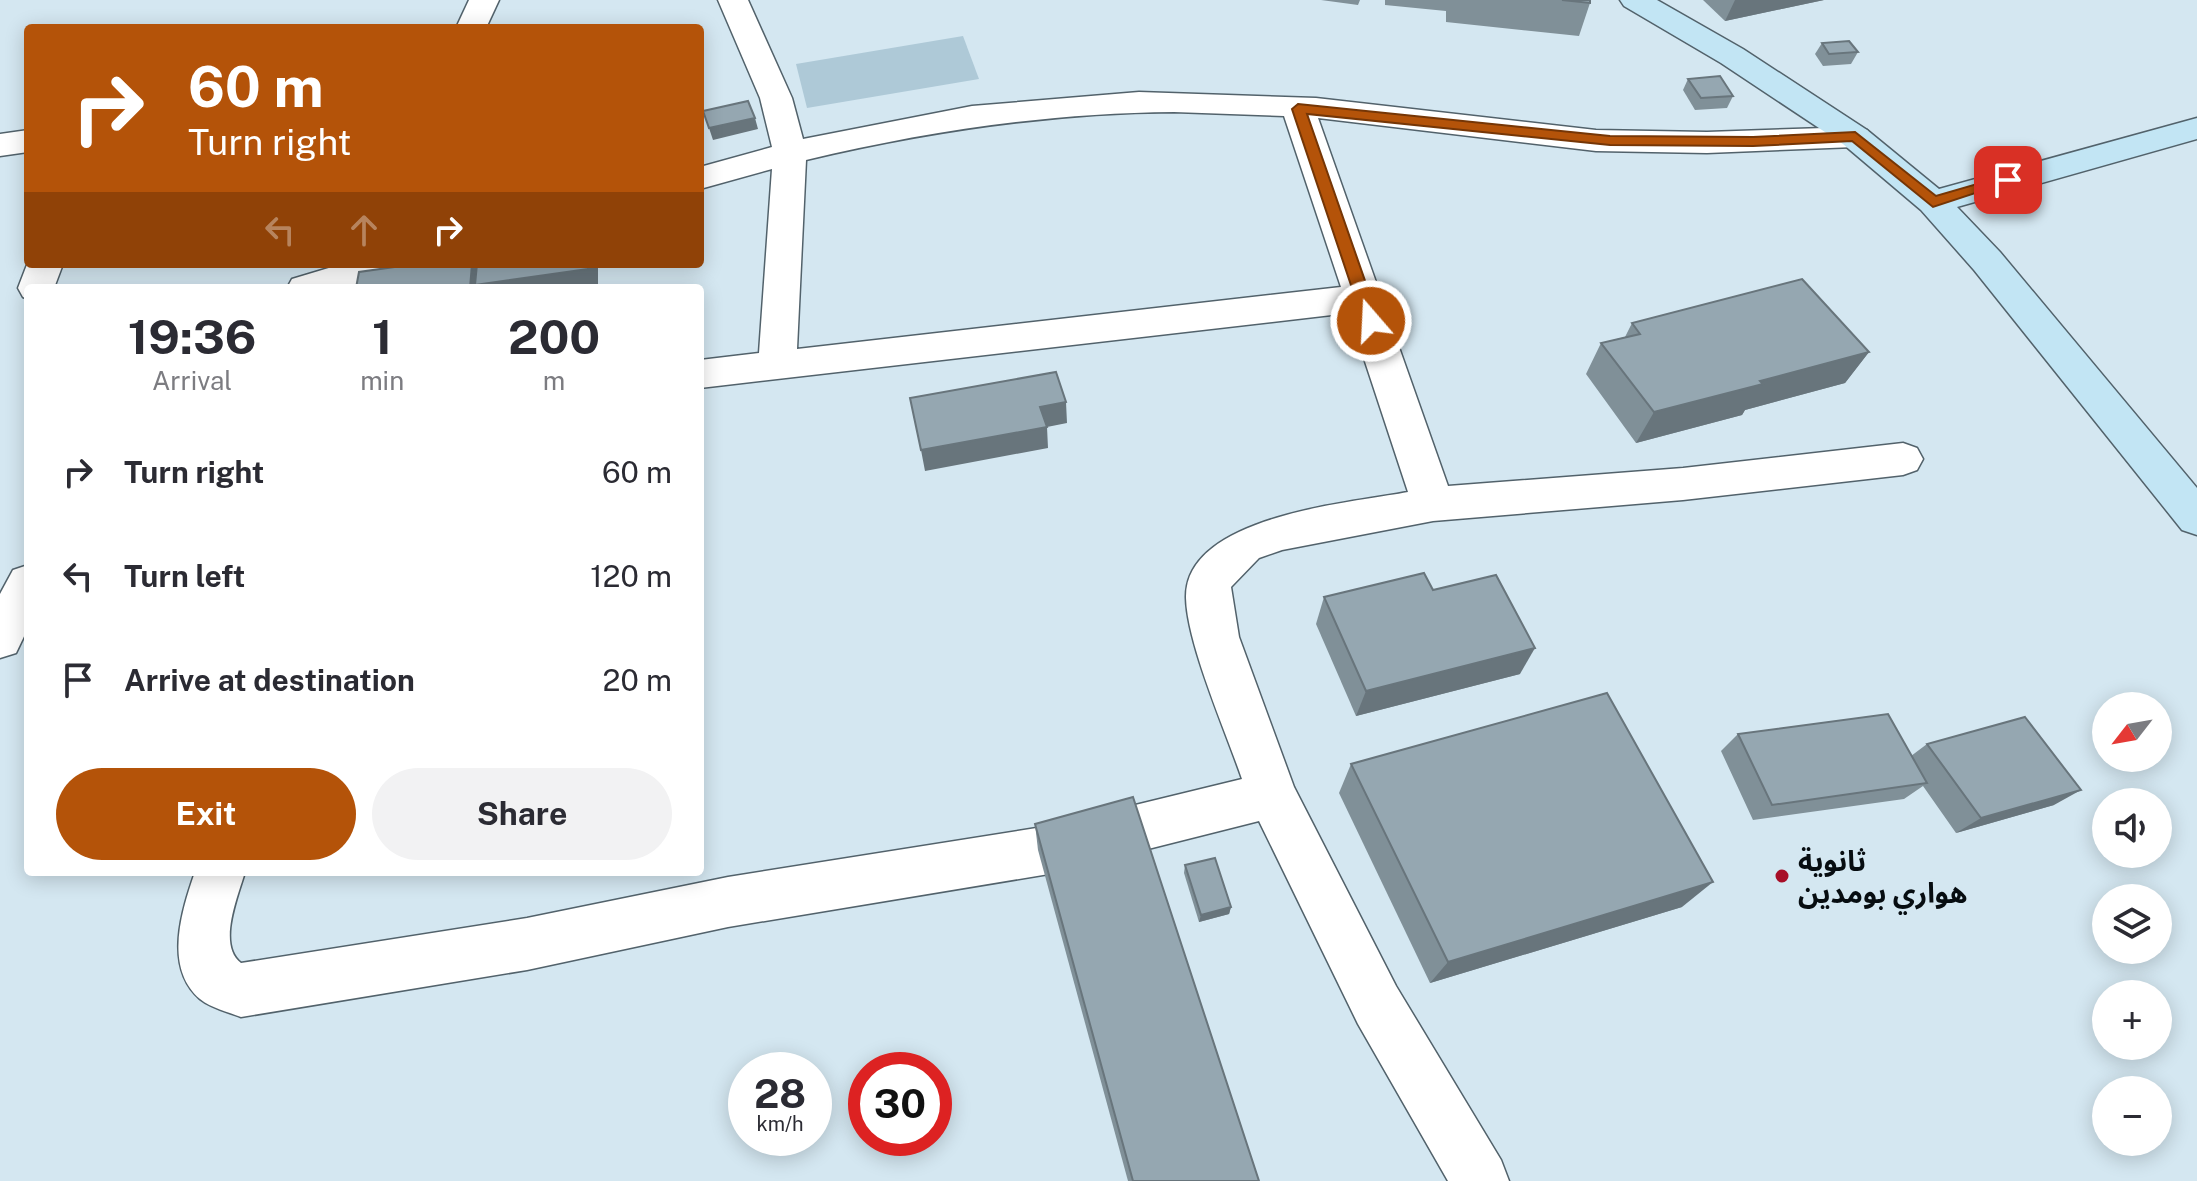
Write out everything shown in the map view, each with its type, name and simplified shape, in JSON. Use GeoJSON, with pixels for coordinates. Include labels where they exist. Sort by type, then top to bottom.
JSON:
{"type":"FeatureCollection","features":[{"type":"Feature","properties":{"kind":"street"},"geometry":{"type":"LineString","coordinates":[[473,24],[484,0]]}},
{"type":"Feature","properties":{"kind":"street"},"geometry":{"type":"LineString","coordinates":[[733,0],[776,98],[790,151],[777,365]]}},
{"type":"Feature","properties":{"kind":"street"},"geometry":{"type":"LineString","coordinates":[[1635,0],[1732,56],[1855,137],[1933,202],[1987,261],[2197,518]]}},
{"type":"Feature","properties":{"kind":"street"},"geometry":{"type":"LineString","coordinates":[[704,177],[790,151],[955,120],[1055,107],[1138,102],[1298,109],[1617,141],[1753,142],[1855,137]]}},
{"type":"Feature","properties":{"kind":"street"},"geometry":{"type":"LineString","coordinates":[[1298,109],[1433,504]]}},
{"type":"Feature","properties":{"kind":"street"},"geometry":{"type":"LineString","coordinates":[[1933,202],[2197,128]]}},
{"type":"Feature","properties":{"kind":"street"},"geometry":{"type":"LineString","coordinates":[[0,145],[24,142]]}},
{"type":"Feature","properties":{"kind":"street"},"geometry":{"type":"LineString","coordinates":[[318,284],[371,268]]}},
{"type":"Feature","properties":{"kind":"street"},"geometry":{"type":"LineString","coordinates":[[704,374],[1363,298]]}},
{"type":"Feature","properties":{"kind":"street"},"geometry":{"type":"LineString","coordinates":[[1480,1181],[1377,1005],[1272,795],[1216,637],[1208,598],[1210,580],[1244,546],[1279,533],[1433,504],[1683,484],[1903,459]]}},
{"type":"Feature","properties":{"kind":"street"},"geometry":{"type":"LineString","coordinates":[[219,876],[203,945],[208,964],[219,980],[241,990],[281,986],[358,970],[527,944],[728,902],[1049,850],[1272,795]]}},
{"type":"Feature","properties":{"kind":"shaded area"},"geometry":{"type":"Polygon","coordinates":[[[963,36],[979,79],[807,108],[796,64],[963,36]]]}},
{"type":"Feature","properties":{"kind":"building"},"geometry":{"type":"Polygon","coordinates":[[[1562,0],[1590,0],[1590,3],[1562,0]]]}},
{"type":"Feature","properties":{"kind":"building"},"geometry":{"type":"Polygon","coordinates":[[[1849,41],[1858,52],[1829,54],[1822,43],[1849,41]]]}},
{"type":"Feature","properties":{"kind":"building"},"geometry":{"type":"Polygon","coordinates":[[[1720,76],[1733,96],[1701,98],[1688,79],[1720,76]]]}},
{"type":"Feature","properties":{"kind":"building"},"geometry":{"type":"Polygon","coordinates":[[[748,101],[755,118],[709,128],[704,111],[748,101]]]}},
{"type":"Feature","properties":{"kind":"building"},"geometry":{"type":"Polygon","coordinates":[[[388,268],[472,268],[470,284],[357,284],[359,272],[388,268]]]}},
{"type":"Feature","properties":{"kind":"building"},"geometry":{"type":"Polygon","coordinates":[[[477,268],[588,268],[588,269],[475,284],[477,268]]]}},
{"type":"Feature","properties":{"kind":"building"},"geometry":{"type":"Polygon","coordinates":[[[1802,279],[1869,352],[1654,412],[1601,343],[1640,334],[1632,323],[1802,279]]]}},
{"type":"Feature","properties":{"kind":"building"},"geometry":{"type":"Polygon","coordinates":[[[1056,372],[1066,402],[1040,407],[1047,427],[921,450],[910,398],[1056,372]]]}},
{"type":"Feature","properties":{"kind":"building"},"geometry":{"type":"Polygon","coordinates":[[[1424,573],[1433,590],[1496,575],[1535,648],[1366,691],[1324,597],[1424,573]]]}},
{"type":"Feature","properties":{"kind":"building"},"geometry":{"type":"Polygon","coordinates":[[[1607,693],[1713,882],[1448,962],[1351,764],[1607,693]]]}},
{"type":"Feature","properties":{"kind":"building"},"geometry":{"type":"Polygon","coordinates":[[[1888,714],[1927,783],[1772,805],[1738,734],[1888,714]]]}},
{"type":"Feature","properties":{"kind":"building"},"geometry":{"type":"Polygon","coordinates":[[[2025,717],[2081,790],[1981,818],[1927,744],[2025,717]]]}},
{"type":"Feature","properties":{"kind":"building"},"geometry":{"type":"Polygon","coordinates":[[[1133,797],[1259,1181],[1133,1181],[1035,824],[1133,797]]]}},
{"type":"Feature","properties":{"kind":"building"},"geometry":{"type":"Polygon","coordinates":[[[1215,858],[1231,907],[1201,915],[1185,865],[1215,858]]]}},
{"type":"Feature","properties":{"kind":"place","name":"ثانوية هواري بومدين"},"geometry":{"type":"Point","coordinates":[1782,876]}},
{"type":"Feature","properties":{"kind":"route"},"geometry":{"type":"LineString","coordinates":[[1371,321],[1298,109],[1420,119],[1559,138],[1660,143],[1855,137],[1933,202],[2008,180]]}}]}
